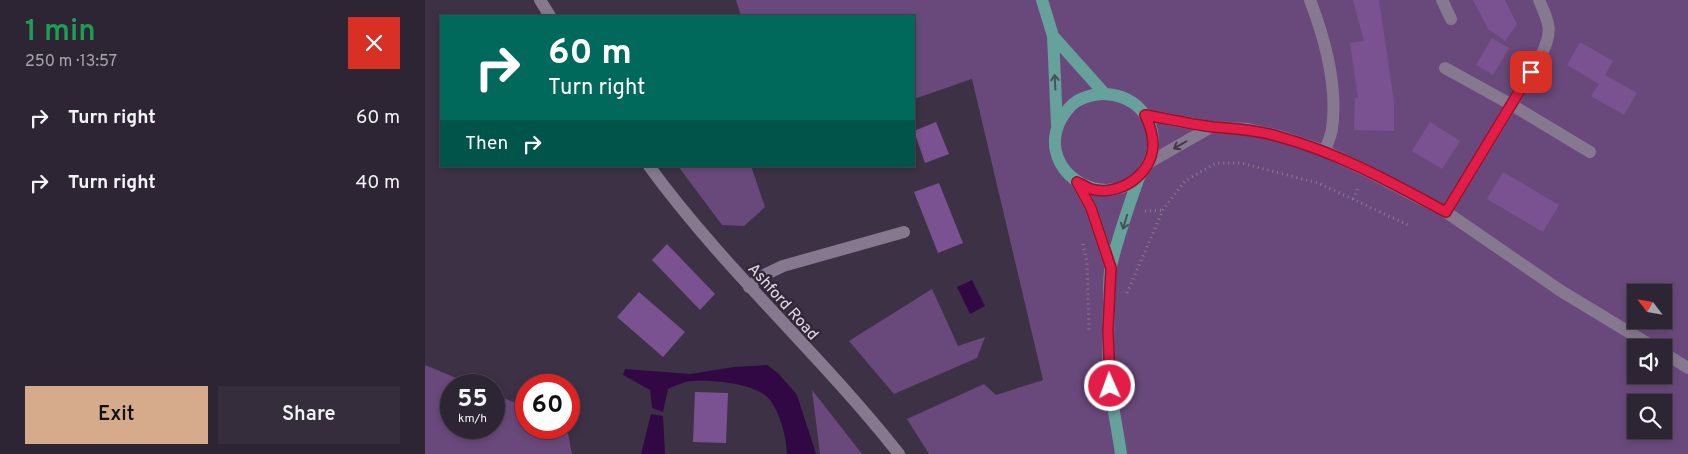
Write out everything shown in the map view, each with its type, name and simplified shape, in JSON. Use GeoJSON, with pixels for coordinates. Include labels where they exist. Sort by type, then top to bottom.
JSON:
{"type":"FeatureCollection","features":[{"type":"Feature","properties":{"kind":"main road"},"geometry":{"type":"LineString","coordinates":[[1042,0],[1053,36],[1057,128],[1055,143],[1058,158],[1065,172],[1077,182],[1092,189],[1109,191],[1125,186],[1139,177]]}},
{"type":"Feature","properties":{"kind":"main road"},"geometry":{"type":"LineString","coordinates":[[1053,36],[1104,93]]}},
{"type":"Feature","properties":{"kind":"main road"},"geometry":{"type":"LineString","coordinates":[[1057,128],[1064,114],[1075,103],[1088,95],[1104,93],[1119,95],[1134,103],[1145,115],[1152,130],[1153,147],[1148,163],[1139,177],[1111,268],[1108,330],[1110,386],[1121,454]]}},
{"type":"Feature","properties":{"kind":"main road"},"geometry":{"type":"LineString","coordinates":[[1077,182],[1091,208],[1111,268]]}},
{"type":"Feature","properties":{"kind":"street"},"geometry":{"type":"LineString","coordinates":[[540,0],[549,15]]}},
{"type":"Feature","properties":{"kind":"street"},"geometry":{"type":"LineString","coordinates":[[1309,0],[1318,21],[1327,53],[1332,84],[1332,130],[1325,151]]}},
{"type":"Feature","properties":{"kind":"street"},"geometry":{"type":"LineString","coordinates":[[1442,0],[1451,19]]}},
{"type":"Feature","properties":{"kind":"street"},"geometry":{"type":"LineString","coordinates":[[1446,212],[1548,43],[1550,31],[1539,0]]}},
{"type":"Feature","properties":{"kind":"street"},"geometry":{"type":"LineString","coordinates":[[1445,68],[1512,105],[1590,152]]}},
{"type":"Feature","properties":{"kind":"street"},"geometry":{"type":"LineString","coordinates":[[1145,115],[1211,127],[1256,131],[1279,136],[1325,151],[1446,212],[1561,291],[1640,339]]}},
{"type":"Feature","properties":{"kind":"street"},"geometry":{"type":"LineString","coordinates":[[1148,163],[1211,127]]}},
{"type":"Feature","properties":{"kind":"street","name":"Ashford Road"},"geometry":{"type":"LineString","coordinates":[[650,167],[675,202],[749,287],[875,423],[899,454]]}},
{"type":"Feature","properties":{"kind":"street"},"geometry":{"type":"LineString","coordinates":[[749,287],[762,276],[783,266],[904,232]]}},
{"type":"Feature","properties":{"kind":"street"},"geometry":{"type":"LineString","coordinates":[[1672,358],[1688,368]]}},
{"type":"Feature","properties":{"kind":"path"},"geometry":{"type":"LineString","coordinates":[[1124,299],[1163,210],[1185,181],[1216,164],[1241,163],[1319,182],[1408,225]]}},
{"type":"Feature","properties":{"kind":"shaded area"},"geometry":{"type":"Polygon","coordinates":[[[736,0],[1688,0],[1688,454],[929,454],[907,419],[984,384],[996,395],[1043,380],[972,79],[915,99],[915,15],[741,15],[736,0]]]}},
{"type":"Feature","properties":{"kind":"shaded area"},"geometry":{"type":"Polygon","coordinates":[[[679,167],[751,167],[765,207],[744,226],[722,225],[679,167]]]}},
{"type":"Feature","properties":{"kind":"shaded area"},"geometry":{"type":"Polygon","coordinates":[[[972,280],[985,306],[970,314],[957,287],[972,280]]]}},
{"type":"Feature","properties":{"kind":"shaded area"},"geometry":{"type":"Polygon","coordinates":[[[932,289],[958,346],[985,337],[977,358],[894,394],[849,341],[932,289]]]}},
{"type":"Feature","properties":{"kind":"shaded area"},"geometry":{"type":"Polygon","coordinates":[[[425,365],[447,374],[440,374],[440,439],[505,439],[505,398],[515,403],[515,439],[569,439],[572,454],[425,454],[425,365]]]}},
{"type":"Feature","properties":{"kind":"shaded area"},"geometry":{"type":"Polygon","coordinates":[[[767,365],[778,373],[797,395],[816,454],[787,454],[784,433],[777,412],[770,400],[755,390],[745,386],[722,382],[687,382],[668,389],[663,412],[652,408],[650,390],[623,375],[625,369],[690,374],[734,367],[767,365]]]}},
{"type":"Feature","properties":{"kind":"shaded area"},"geometry":{"type":"Polygon","coordinates":[[[812,390],[862,454],[820,454],[812,390]]]}},
{"type":"Feature","properties":{"kind":"shaded area"},"geometry":{"type":"Polygon","coordinates":[[[651,414],[663,416],[665,454],[641,454],[651,414]]]}},
{"type":"Feature","properties":{"kind":"building"},"geometry":{"type":"Polygon","coordinates":[[[1353,0],[1379,0],[1394,102],[1394,131],[1354,130],[1355,98],[1358,98],[1350,43],[1364,41],[1353,0]]]}},
{"type":"Feature","properties":{"kind":"building"},"geometry":{"type":"Polygon","coordinates":[[[1473,0],[1505,0],[1517,24],[1505,41],[1488,29],[1473,0]]]}},
{"type":"Feature","properties":{"kind":"building"},"geometry":{"type":"Polygon","coordinates":[[[1492,38],[1509,48],[1493,75],[1476,65],[1492,38]]]}},
{"type":"Feature","properties":{"kind":"building"},"geometry":{"type":"Polygon","coordinates":[[[1580,42],[1613,61],[1605,75],[1637,93],[1624,115],[1591,96],[1599,84],[1567,65],[1580,42]]]}},
{"type":"Feature","properties":{"kind":"building"},"geometry":{"type":"Polygon","coordinates":[[[936,122],[949,154],[925,163],[915,131],[936,122]]]}},
{"type":"Feature","properties":{"kind":"building"},"geometry":{"type":"Polygon","coordinates":[[[1430,122],[1460,141],[1442,169],[1412,151],[1430,122]]]}},
{"type":"Feature","properties":{"kind":"building"},"geometry":{"type":"Polygon","coordinates":[[[1503,172],[1559,205],[1543,232],[1487,199],[1503,172]]]}},
{"type":"Feature","properties":{"kind":"building"},"geometry":{"type":"Polygon","coordinates":[[[939,183],[963,243],[938,253],[914,192],[939,183]]]}},
{"type":"Feature","properties":{"kind":"building"},"geometry":{"type":"Polygon","coordinates":[[[667,244],[715,294],[700,310],[652,260],[667,244]]]}},
{"type":"Feature","properties":{"kind":"building"},"geometry":{"type":"Polygon","coordinates":[[[639,292],[685,332],[663,357],[617,317],[639,292]]]}},
{"type":"Feature","properties":{"kind":"building"},"geometry":{"type":"Polygon","coordinates":[[[695,392],[728,393],[726,443],[693,442],[695,392]]]}},
{"type":"Feature","properties":{"kind":"route"},"geometry":{"type":"LineString","coordinates":[[1110,386],[1108,330],[1111,268],[1091,208],[1077,182],[1092,189],[1109,191],[1125,186],[1139,177],[1148,163],[1153,147],[1152,130],[1145,115],[1211,127],[1248,130],[1279,136],[1325,151],[1446,212],[1531,72]]}}]}
